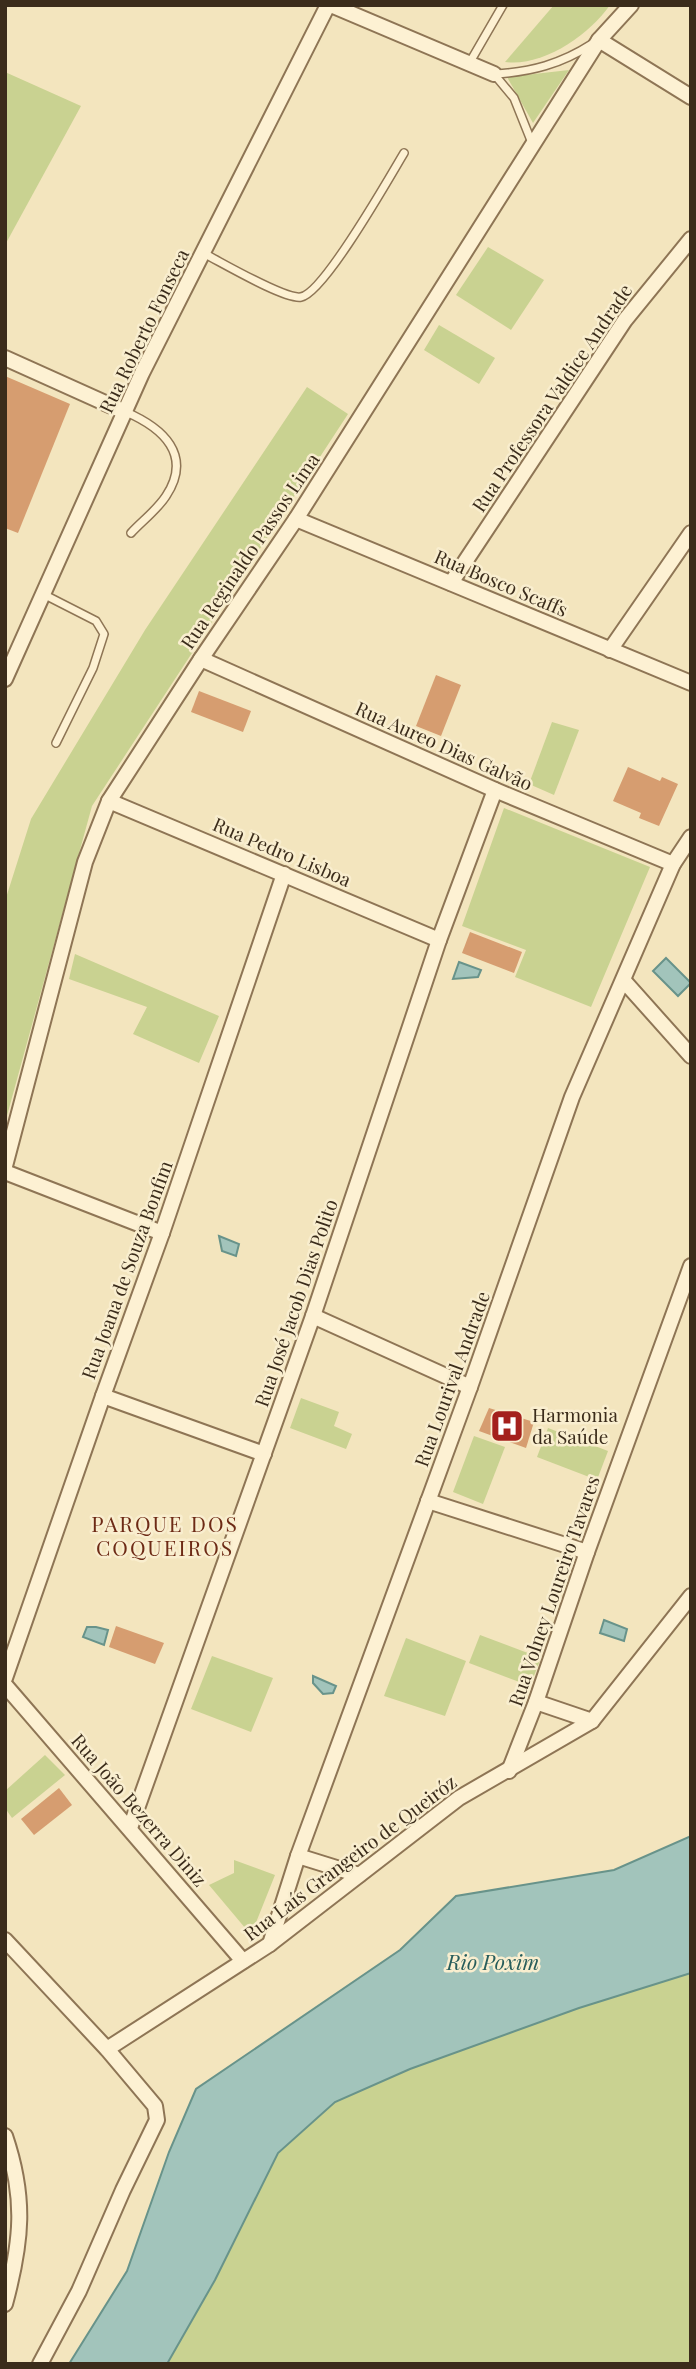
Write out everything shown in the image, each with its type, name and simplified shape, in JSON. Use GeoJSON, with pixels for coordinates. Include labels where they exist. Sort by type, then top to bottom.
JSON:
{"type":"FeatureCollection","features":[{"type":"Feature","properties":{"kind":"street"},"geometry":{"type":"LineString","coordinates":[[330,5],[494,74]]}},
{"type":"Feature","properties":{"kind":"street","name":"Rua Roberto Fonseca"},"geometry":{"type":"LineString","coordinates":[[5,678],[142,373],[330,5]]}},
{"type":"Feature","properties":{"kind":"street","name":"Rua Reginaldo Passos Lima"},"geometry":{"type":"LineString","coordinates":[[5,1166],[86,862],[109,801],[296,519],[599,40],[631,5]]}},
{"type":"Feature","properties":{"kind":"street"},"geometry":{"type":"LineString","coordinates":[[599,40],[691,97]]}},
{"type":"Feature","properties":{"kind":"street","name":"Rua Professora Valdice Andrade"},"geometry":{"type":"LineString","coordinates":[[452,583],[625,320],[691,239]]}},
{"type":"Feature","properties":{"kind":"street"},"geometry":{"type":"LineString","coordinates":[[5,358],[125,412]]}},
{"type":"Feature","properties":{"kind":"street","name":"Rua Bosco Scaffs"},"geometry":{"type":"LineString","coordinates":[[296,519],[691,683]]}},
{"type":"Feature","properties":{"kind":"street"},"geometry":{"type":"LineString","coordinates":[[610,650],[691,533]]}},
{"type":"Feature","properties":{"kind":"street","name":"Rua Aureo Dias Galvão"},"geometry":{"type":"LineString","coordinates":[[201,659],[495,790],[673,864]]}},
{"type":"Feature","properties":{"kind":"street","name":"Rua José Jacob Dias Polito"},"geometry":{"type":"LineString","coordinates":[[130,1828],[313,1316],[439,940],[495,790]]}},
{"type":"Feature","properties":{"kind":"street","name":"Rua Pedro Lisboa"},"geometry":{"type":"LineString","coordinates":[[109,801],[439,940]]}},
{"type":"Feature","properties":{"kind":"street","name":"Rua Lourival Andrade"},"geometry":{"type":"LineString","coordinates":[[270,1944],[298,1856],[470,1387],[572,1097],[673,864],[691,837]]}},
{"type":"Feature","properties":{"kind":"street","name":"Rua Joana de Souza Bonfim"},"geometry":{"type":"LineString","coordinates":[[5,1678],[162,1233],[284,874]]}},
{"type":"Feature","properties":{"kind":"street"},"geometry":{"type":"LineString","coordinates":[[624,981],[691,1056]]}},
{"type":"Feature","properties":{"kind":"street"},"geometry":{"type":"LineString","coordinates":[[5,1172],[162,1233]]}},
{"type":"Feature","properties":{"kind":"street","name":"Rua Volney Loureiro Tavares"},"geometry":{"type":"LineString","coordinates":[[509,1771],[691,1266]]}},
{"type":"Feature","properties":{"kind":"street"},"geometry":{"type":"LineString","coordinates":[[313,1316],[470,1387]]}},
{"type":"Feature","properties":{"kind":"street"},"geometry":{"type":"LineString","coordinates":[[103,1396],[264,1454]]}},
{"type":"Feature","properties":{"kind":"street"},"geometry":{"type":"LineString","coordinates":[[428,1501],[587,1552]]}},
{"type":"Feature","properties":{"kind":"street","name":"Rua Laís Grangeiro de Queiróz"},"geometry":{"type":"LineString","coordinates":[[107,2049],[270,1944],[459,1798],[592,1721],[691,1596]]}},
{"type":"Feature","properties":{"kind":"street","name":"Rua João Bezerra Diniz"},"geometry":{"type":"LineString","coordinates":[[5,1685],[243,1961]]}},
{"type":"Feature","properties":{"kind":"street"},"geometry":{"type":"LineString","coordinates":[[536,1702],[592,1721]]}},
{"type":"Feature","properties":{"kind":"street"},"geometry":{"type":"LineString","coordinates":[[298,1856],[359,1875]]}},
{"type":"Feature","properties":{"kind":"street"},"geometry":{"type":"LineString","coordinates":[[5,1940],[107,2049],[155,2106],[157,2120],[79,2291],[40,2364]]}},
{"type":"Feature","properties":{"kind":"street"},"geometry":{"type":"LineString","coordinates":[[5,2136],[16,2166],[20,2193],[13,2276],[5,2304]]}},
{"type":"Feature","properties":{"kind":"lane"},"geometry":{"type":"LineString","coordinates":[[470,62],[503,5]]}},
{"type":"Feature","properties":{"kind":"lane"},"geometry":{"type":"LineString","coordinates":[[494,74],[525,72],[548,66],[573,56],[599,40]]}},
{"type":"Feature","properties":{"kind":"lane"},"geometry":{"type":"LineString","coordinates":[[494,74],[514,98],[532,144]]}},
{"type":"Feature","properties":{"kind":"lane"},"geometry":{"type":"LineString","coordinates":[[203,253],[275,290],[295,297],[309,295],[319,285],[361,224],[404,153]]}},
{"type":"Feature","properties":{"kind":"lane"},"geometry":{"type":"LineString","coordinates":[[125,412],[169,440],[177,471],[166,496],[131,533]]}},
{"type":"Feature","properties":{"kind":"lane"},"geometry":{"type":"LineString","coordinates":[[43,594],[96,621],[104,634],[93,668],[57,743]]}},
{"type":"Feature","properties":{"kind":"green space"},"geometry":{"type":"Polygon","coordinates":[[[554,5],[610,5],[578,38],[564,47],[534,59],[505,62],[554,5]]]}},
{"type":"Feature","properties":{"kind":"green space"},"geometry":{"type":"Polygon","coordinates":[[[569,70],[533,123],[507,77],[569,70]]]}},
{"type":"Feature","properties":{"kind":"green space"},"geometry":{"type":"Polygon","coordinates":[[[5,72],[81,106],[5,245],[5,72]]]}},
{"type":"Feature","properties":{"kind":"green space"},"geometry":{"type":"Polygon","coordinates":[[[488,247],[544,280],[511,330],[456,295],[488,247]]]}},
{"type":"Feature","properties":{"kind":"green space"},"geometry":{"type":"Polygon","coordinates":[[[439,325],[495,358],[479,384],[424,350],[439,325]]]}},
{"type":"Feature","properties":{"kind":"green space"},"geometry":{"type":"Polygon","coordinates":[[[307,387],[348,414],[92,806],[5,1123],[5,901],[31,819],[145,630],[307,387]]]}},
{"type":"Feature","properties":{"kind":"green space"},"geometry":{"type":"Polygon","coordinates":[[[552,722],[579,730],[554,795],[529,784],[552,722]]]}},
{"type":"Feature","properties":{"kind":"green space"},"geometry":{"type":"Polygon","coordinates":[[[504,808],[650,867],[591,1007],[515,977],[526,950],[462,926],[504,808]]]}},
{"type":"Feature","properties":{"kind":"green space"},"geometry":{"type":"Polygon","coordinates":[[[75,954],[219,1016],[199,1063],[133,1034],[147,1007],[69,979],[75,954]]]}},
{"type":"Feature","properties":{"kind":"green space"},"geometry":{"type":"Polygon","coordinates":[[[301,1398],[339,1412],[334,1426],[352,1434],[346,1449],[290,1428],[301,1398]]]}},
{"type":"Feature","properties":{"kind":"green space"},"geometry":{"type":"Polygon","coordinates":[[[548,1428],[608,1451],[597,1480],[537,1457],[548,1428]]]}},
{"type":"Feature","properties":{"kind":"green space"},"geometry":{"type":"Polygon","coordinates":[[[474,1436],[505,1447],[483,1504],[453,1492],[474,1436]]]}},
{"type":"Feature","properties":{"kind":"green space"},"geometry":{"type":"Polygon","coordinates":[[[480,1635],[541,1658],[530,1686],[469,1663],[480,1635]]]}},
{"type":"Feature","properties":{"kind":"green space"},"geometry":{"type":"Polygon","coordinates":[[[406,1638],[466,1661],[445,1716],[384,1696],[406,1638]]]}},
{"type":"Feature","properties":{"kind":"green space"},"geometry":{"type":"Polygon","coordinates":[[[212,1656],[273,1678],[251,1732],[191,1709],[212,1656]]]}},
{"type":"Feature","properties":{"kind":"green space"},"geometry":{"type":"Polygon","coordinates":[[[45,1755],[65,1775],[12,1818],[5,1808],[5,1791],[45,1755]]]}},
{"type":"Feature","properties":{"kind":"green space"},"geometry":{"type":"Polygon","coordinates":[[[234,1860],[275,1875],[251,1935],[209,1885],[234,1873],[234,1860]]]}},
{"type":"Feature","properties":{"kind":"green space"},"geometry":{"type":"Polygon","coordinates":[[[691,1973],[691,2364],[167,2364],[215,2280],[278,2153],[335,2102],[410,2069],[579,2008],[691,1973]]]}},
{"type":"Feature","properties":{"kind":"water"},"geometry":{"type":"Polygon","coordinates":[[[666,958],[691,983],[678,996],[653,971],[666,958]]]}},
{"type":"Feature","properties":{"kind":"water"},"geometry":{"type":"Polygon","coordinates":[[[459,962],[481,970],[478,977],[453,979],[459,962]]]}},
{"type":"Feature","properties":{"kind":"water"},"geometry":{"type":"Polygon","coordinates":[[[219,1236],[239,1244],[236,1256],[222,1251],[219,1236]]]}},
{"type":"Feature","properties":{"kind":"water"},"geometry":{"type":"Polygon","coordinates":[[[604,1620],[627,1629],[624,1641],[600,1633],[604,1620]]]}},
{"type":"Feature","properties":{"kind":"water"},"geometry":{"type":"Polygon","coordinates":[[[87,1627],[108,1630],[104,1645],[83,1637],[87,1627]]]}},
{"type":"Feature","properties":{"kind":"water"},"geometry":{"type":"Polygon","coordinates":[[[313,1676],[336,1686],[333,1693],[323,1694],[313,1683],[313,1676]]]}},
{"type":"Feature","properties":{"kind":"water","name":"Rio Poxim"},"geometry":{"type":"Polygon","coordinates":[[[691,1836],[691,1973],[579,2008],[410,2069],[335,2102],[278,2153],[215,2280],[167,2364],[69,2364],[127,2271],[169,2152],[196,2089],[400,1950],[456,1896],[614,1870],[691,1836]]]}},
{"type":"Feature","properties":{"kind":"building"},"geometry":{"type":"Polygon","coordinates":[[[5,376],[70,404],[18,533],[5,528],[5,376]]]}},
{"type":"Feature","properties":{"kind":"building"},"geometry":{"type":"Polygon","coordinates":[[[436,675],[461,685],[441,736],[416,726],[436,675]]]}},
{"type":"Feature","properties":{"kind":"building"},"geometry":{"type":"Polygon","coordinates":[[[199,691],[251,711],[243,732],[191,712],[199,691]]]}},
{"type":"Feature","properties":{"kind":"building"},"geometry":{"type":"Polygon","coordinates":[[[628,767],[660,781],[662,777],[678,784],[659,826],[639,818],[641,813],[613,801],[628,767]]]}},
{"type":"Feature","properties":{"kind":"building"},"geometry":{"type":"Polygon","coordinates":[[[470,932],[522,952],[514,973],[462,953],[470,932]]]}},
{"type":"Feature","properties":{"kind":"building","name":"Harmonia da Saúde"},"geometry":{"type":"Polygon","coordinates":[[[489,1408],[534,1422],[526,1448],[479,1431],[489,1408]]]}},
{"type":"Feature","properties":{"kind":"building"},"geometry":{"type":"Polygon","coordinates":[[[116,1626],[164,1643],[155,1664],[109,1647],[116,1626]]]}},
{"type":"Feature","properties":{"kind":"building"},"geometry":{"type":"Polygon","coordinates":[[[59,1788],[72,1805],[34,1835],[21,1819],[59,1788]]]}},
{"type":"Feature","properties":{"kind":"place","name":"Harmonia da Saúde"},"geometry":{"type":"Point","coordinates":[507,1426]}},
{"type":"Feature","properties":{"kind":"district","name":"PARQUE DOS COQUEIROS"},"geometry":{"type":"Point","coordinates":[165,1537]}}]}
